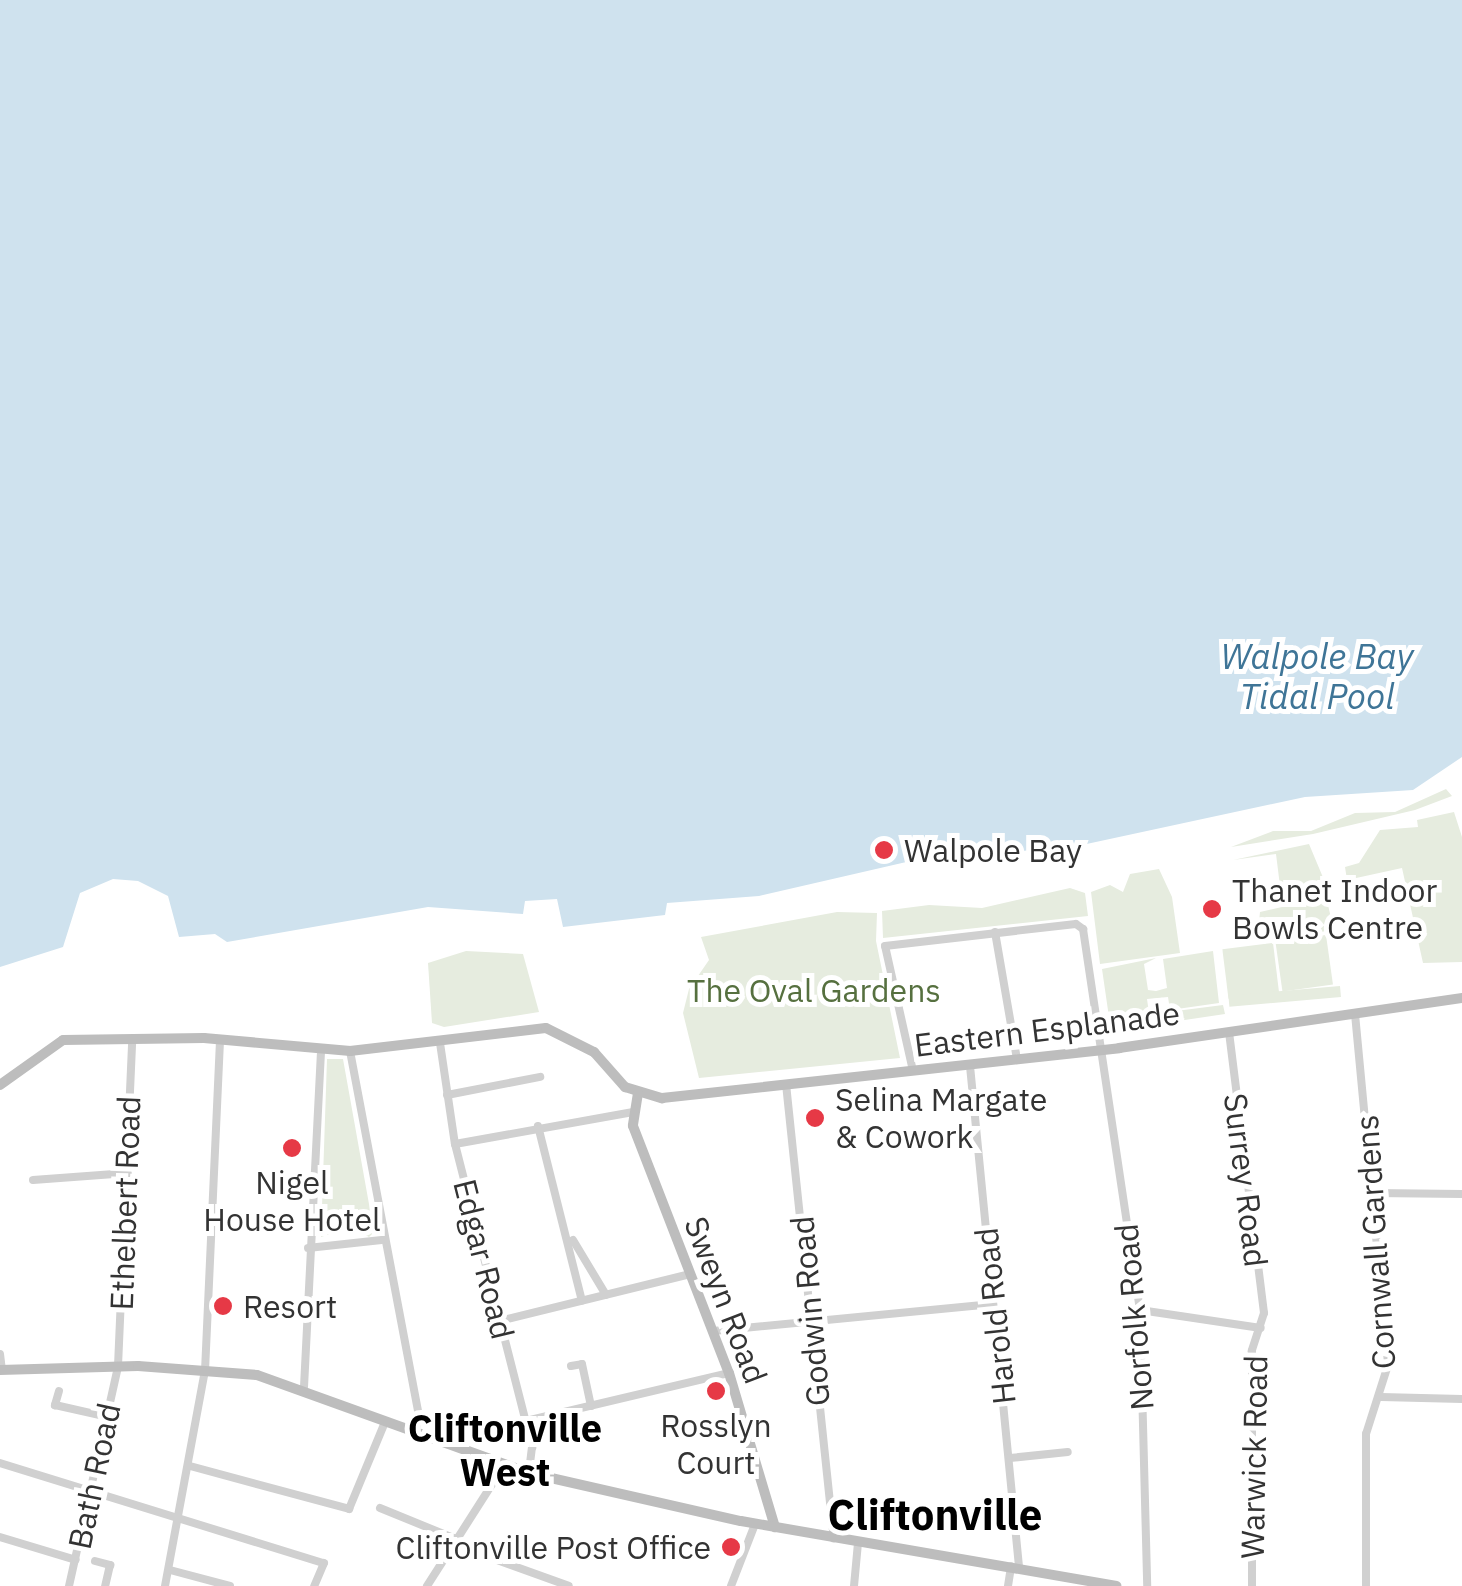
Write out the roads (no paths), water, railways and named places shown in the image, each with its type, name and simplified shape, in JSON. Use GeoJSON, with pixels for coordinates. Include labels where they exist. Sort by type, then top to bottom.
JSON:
{"type":"FeatureCollection","features":[{"type":"Feature","properties":{"kind":"main road","name":"Eastern Esplanade"},"geometry":{"type":"LineString","coordinates":[[638,1094],[662,1098],[970,1066],[1462,998]]}},
{"type":"Feature","properties":{"kind":"main road"},"geometry":{"type":"LineString","coordinates":[[0,1084],[50,1044],[220,1039],[350,1051],[440,1043],[535,1028],[568,1034],[638,1094],[632,1112]]}},
{"type":"Feature","properties":{"kind":"main road","name":"Sweyn Road"},"geometry":{"type":"LineString","coordinates":[[632,1112],[730,1373],[775,1527]]}},
{"type":"Feature","properties":{"kind":"main road"},"geometry":{"type":"LineString","coordinates":[[1,1370],[118,1366],[204,1371],[304,1387],[415,1435],[529,1474],[756,1524],[1116,1586]]}},
{"type":"Feature","properties":{"kind":"street","name":"Norfolk Road"},"geometry":{"type":"LineString","coordinates":[[995,932],[1076,924],[1083,929],[1140,1310],[1146,1586]]}},
{"type":"Feature","properties":{"kind":"street"},"geometry":{"type":"LineString","coordinates":[[913,1071],[883,950],[891,942],[995,932],[1018,1060]]}},
{"type":"Feature","properties":{"kind":"street","name":"Cornwall Gardens"},"geometry":{"type":"LineString","coordinates":[[1355,1014],[1388,1365],[1366,1434],[1366,1586]]}},
{"type":"Feature","properties":{"kind":"street","name":"Surrey Road"},"geometry":{"type":"LineString","coordinates":[[1229,1032],[1261,1328]]}},
{"type":"Feature","properties":{"kind":"street"},"geometry":{"type":"LineString","coordinates":[[165,1586],[180,1523],[204,1371],[220,1039]]}},
{"type":"Feature","properties":{"kind":"street","name":"Ethelbert Road"},"geometry":{"type":"LineString","coordinates":[[118,1366],[132,1040]]}},
{"type":"Feature","properties":{"kind":"street","name":"Edgar Road"},"geometry":{"type":"LineString","coordinates":[[440,1043],[456,1144],[526,1421],[529,1474]]}},
{"type":"Feature","properties":{"kind":"street"},"geometry":{"type":"LineString","coordinates":[[304,1387],[308,1248],[321,1050]]}},
{"type":"Feature","properties":{"kind":"street"},"geometry":{"type":"LineString","coordinates":[[350,1051],[382,1240],[418,1416],[415,1435]]}},
{"type":"Feature","properties":{"kind":"street","name":"Harold Road"},"geometry":{"type":"LineString","coordinates":[[970,1066],[1010,1458],[1015,1566],[1008,1586]]}},
{"type":"Feature","properties":{"kind":"street"},"geometry":{"type":"LineString","coordinates":[[447,1095],[540,1077]]}},
{"type":"Feature","properties":{"kind":"street","name":"Godwin Road"},"geometry":{"type":"LineString","coordinates":[[786,1084],[834,1538]]}},
{"type":"Feature","properties":{"kind":"street"},"geometry":{"type":"LineString","coordinates":[[456,1144],[538,1126],[632,1112]]}},
{"type":"Feature","properties":{"kind":"street"},"geometry":{"type":"LineString","coordinates":[[538,1126],[571,1236],[582,1301]]}},
{"type":"Feature","properties":{"kind":"street"},"geometry":{"type":"LineString","coordinates":[[33,1180],[128,1173]]}},
{"type":"Feature","properties":{"kind":"street"},"geometry":{"type":"LineString","coordinates":[[1374,1193],[1462,1194]]}},
{"type":"Feature","properties":{"kind":"street"},"geometry":{"type":"LineString","coordinates":[[571,1236],[606,1295]]}},
{"type":"Feature","properties":{"kind":"street"},"geometry":{"type":"LineString","coordinates":[[308,1248],[382,1240]]}},
{"type":"Feature","properties":{"kind":"street"},"geometry":{"type":"LineString","coordinates":[[499,1321],[690,1274]]}},
{"type":"Feature","properties":{"kind":"street"},"geometry":{"type":"LineString","coordinates":[[714,1331],[993,1304]]}},
{"type":"Feature","properties":{"kind":"street"},"geometry":{"type":"LineString","coordinates":[[1140,1310],[1261,1328]]}},
{"type":"Feature","properties":{"kind":"street","name":"Warwick Road"},"geometry":{"type":"LineString","coordinates":[[1252,1586],[1252,1351],[1261,1328]]}},
{"type":"Feature","properties":{"kind":"street"},"geometry":{"type":"LineString","coordinates":[[0,1354],[1,1370]]}},
{"type":"Feature","properties":{"kind":"street"},"geometry":{"type":"LineString","coordinates":[[571,1366],[582,1364],[591,1406]]}},
{"type":"Feature","properties":{"kind":"street","name":"Bath Road"},"geometry":{"type":"LineString","coordinates":[[70,1586],[83,1559],[118,1366]]}},
{"type":"Feature","properties":{"kind":"street"},"geometry":{"type":"LineString","coordinates":[[526,1421],[730,1373]]}},
{"type":"Feature","properties":{"kind":"street"},"geometry":{"type":"LineString","coordinates":[[59,1391],[54,1406],[108,1417]]}},
{"type":"Feature","properties":{"kind":"street"},"geometry":{"type":"LineString","coordinates":[[1380,1398],[1462,1399]]}},
{"type":"Feature","properties":{"kind":"street"},"geometry":{"type":"LineString","coordinates":[[190,1466],[348,1509],[385,1422]]}},
{"type":"Feature","properties":{"kind":"street"},"geometry":{"type":"LineString","coordinates":[[1010,1458],[1068,1452]]}},
{"type":"Feature","properties":{"kind":"street"},"geometry":{"type":"LineString","coordinates":[[0,1463],[180,1523],[324,1562],[314,1586]]}},
{"type":"Feature","properties":{"kind":"street"},"geometry":{"type":"LineString","coordinates":[[428,1586],[504,1467]]}},
{"type":"Feature","properties":{"kind":"street"},"geometry":{"type":"LineString","coordinates":[[380,1508],[454,1542],[570,1586]]}},
{"type":"Feature","properties":{"kind":"street"},"geometry":{"type":"LineString","coordinates":[[391,1528],[396,1515]]}},
{"type":"Feature","properties":{"kind":"street"},"geometry":{"type":"LineString","coordinates":[[730,1586],[756,1524]]}},
{"type":"Feature","properties":{"kind":"street"},"geometry":{"type":"LineString","coordinates":[[0,1537],[110,1565],[105,1586]]}},
{"type":"Feature","properties":{"kind":"street"},"geometry":{"type":"LineString","coordinates":[[854,1586],[858,1543]]}},
{"type":"Feature","properties":{"kind":"street"},"geometry":{"type":"LineString","coordinates":[[170,1570],[230,1586]]}},
{"type":"Feature","properties":{"kind":"water","name":"Walpole Bay Tidal Pool"},"geometry":{"type":"Polygon","coordinates":[[[0,0],[1462,0],[1462,757],[1413,790],[1305,797],[1068,848],[928,857],[759,896],[667,903],[665,915],[563,927],[557,899],[525,901],[523,914],[428,907],[227,942],[215,934],[179,937],[168,896],[138,881],[113,879],[80,893],[63,947],[0,967],[0,0]]]}},
{"type":"Feature","properties":{"kind":"place","name":"Walpole Bay"},"geometry":{"type":"Point","coordinates":[884,850]}},
{"type":"Feature","properties":{"kind":"place","name":"Thanet Indoor Bowls Centre"},"geometry":{"type":"Point","coordinates":[1212,909]}},
{"type":"Feature","properties":{"kind":"place","name":"Selina Margate & Cowork"},"geometry":{"type":"Point","coordinates":[815,1118]}},
{"type":"Feature","properties":{"kind":"place","name":"Nigel House Hotel"},"geometry":{"type":"Point","coordinates":[292,1148]}},
{"type":"Feature","properties":{"kind":"place","name":"Resort"},"geometry":{"type":"Point","coordinates":[223,1306]}},
{"type":"Feature","properties":{"kind":"place","name":"Rosslyn Court"},"geometry":{"type":"Point","coordinates":[716,1391]}},
{"type":"Feature","properties":{"kind":"place","name":"Cliftonville Post Office"},"geometry":{"type":"Point","coordinates":[731,1547]}},
{"type":"Feature","properties":{"kind":"district","name":"Cliftonville West"},"geometry":{"type":"Point","coordinates":[505,1450]}},
{"type":"Feature","properties":{"kind":"district","name":"Cliftonville"},"geometry":{"type":"Point","coordinates":[935,1515]}},
{"type":"Feature","properties":{"kind":"park label","name":"The Oval Gardens"},"geometry":{"type":"Point","coordinates":[814,990]}}]}
